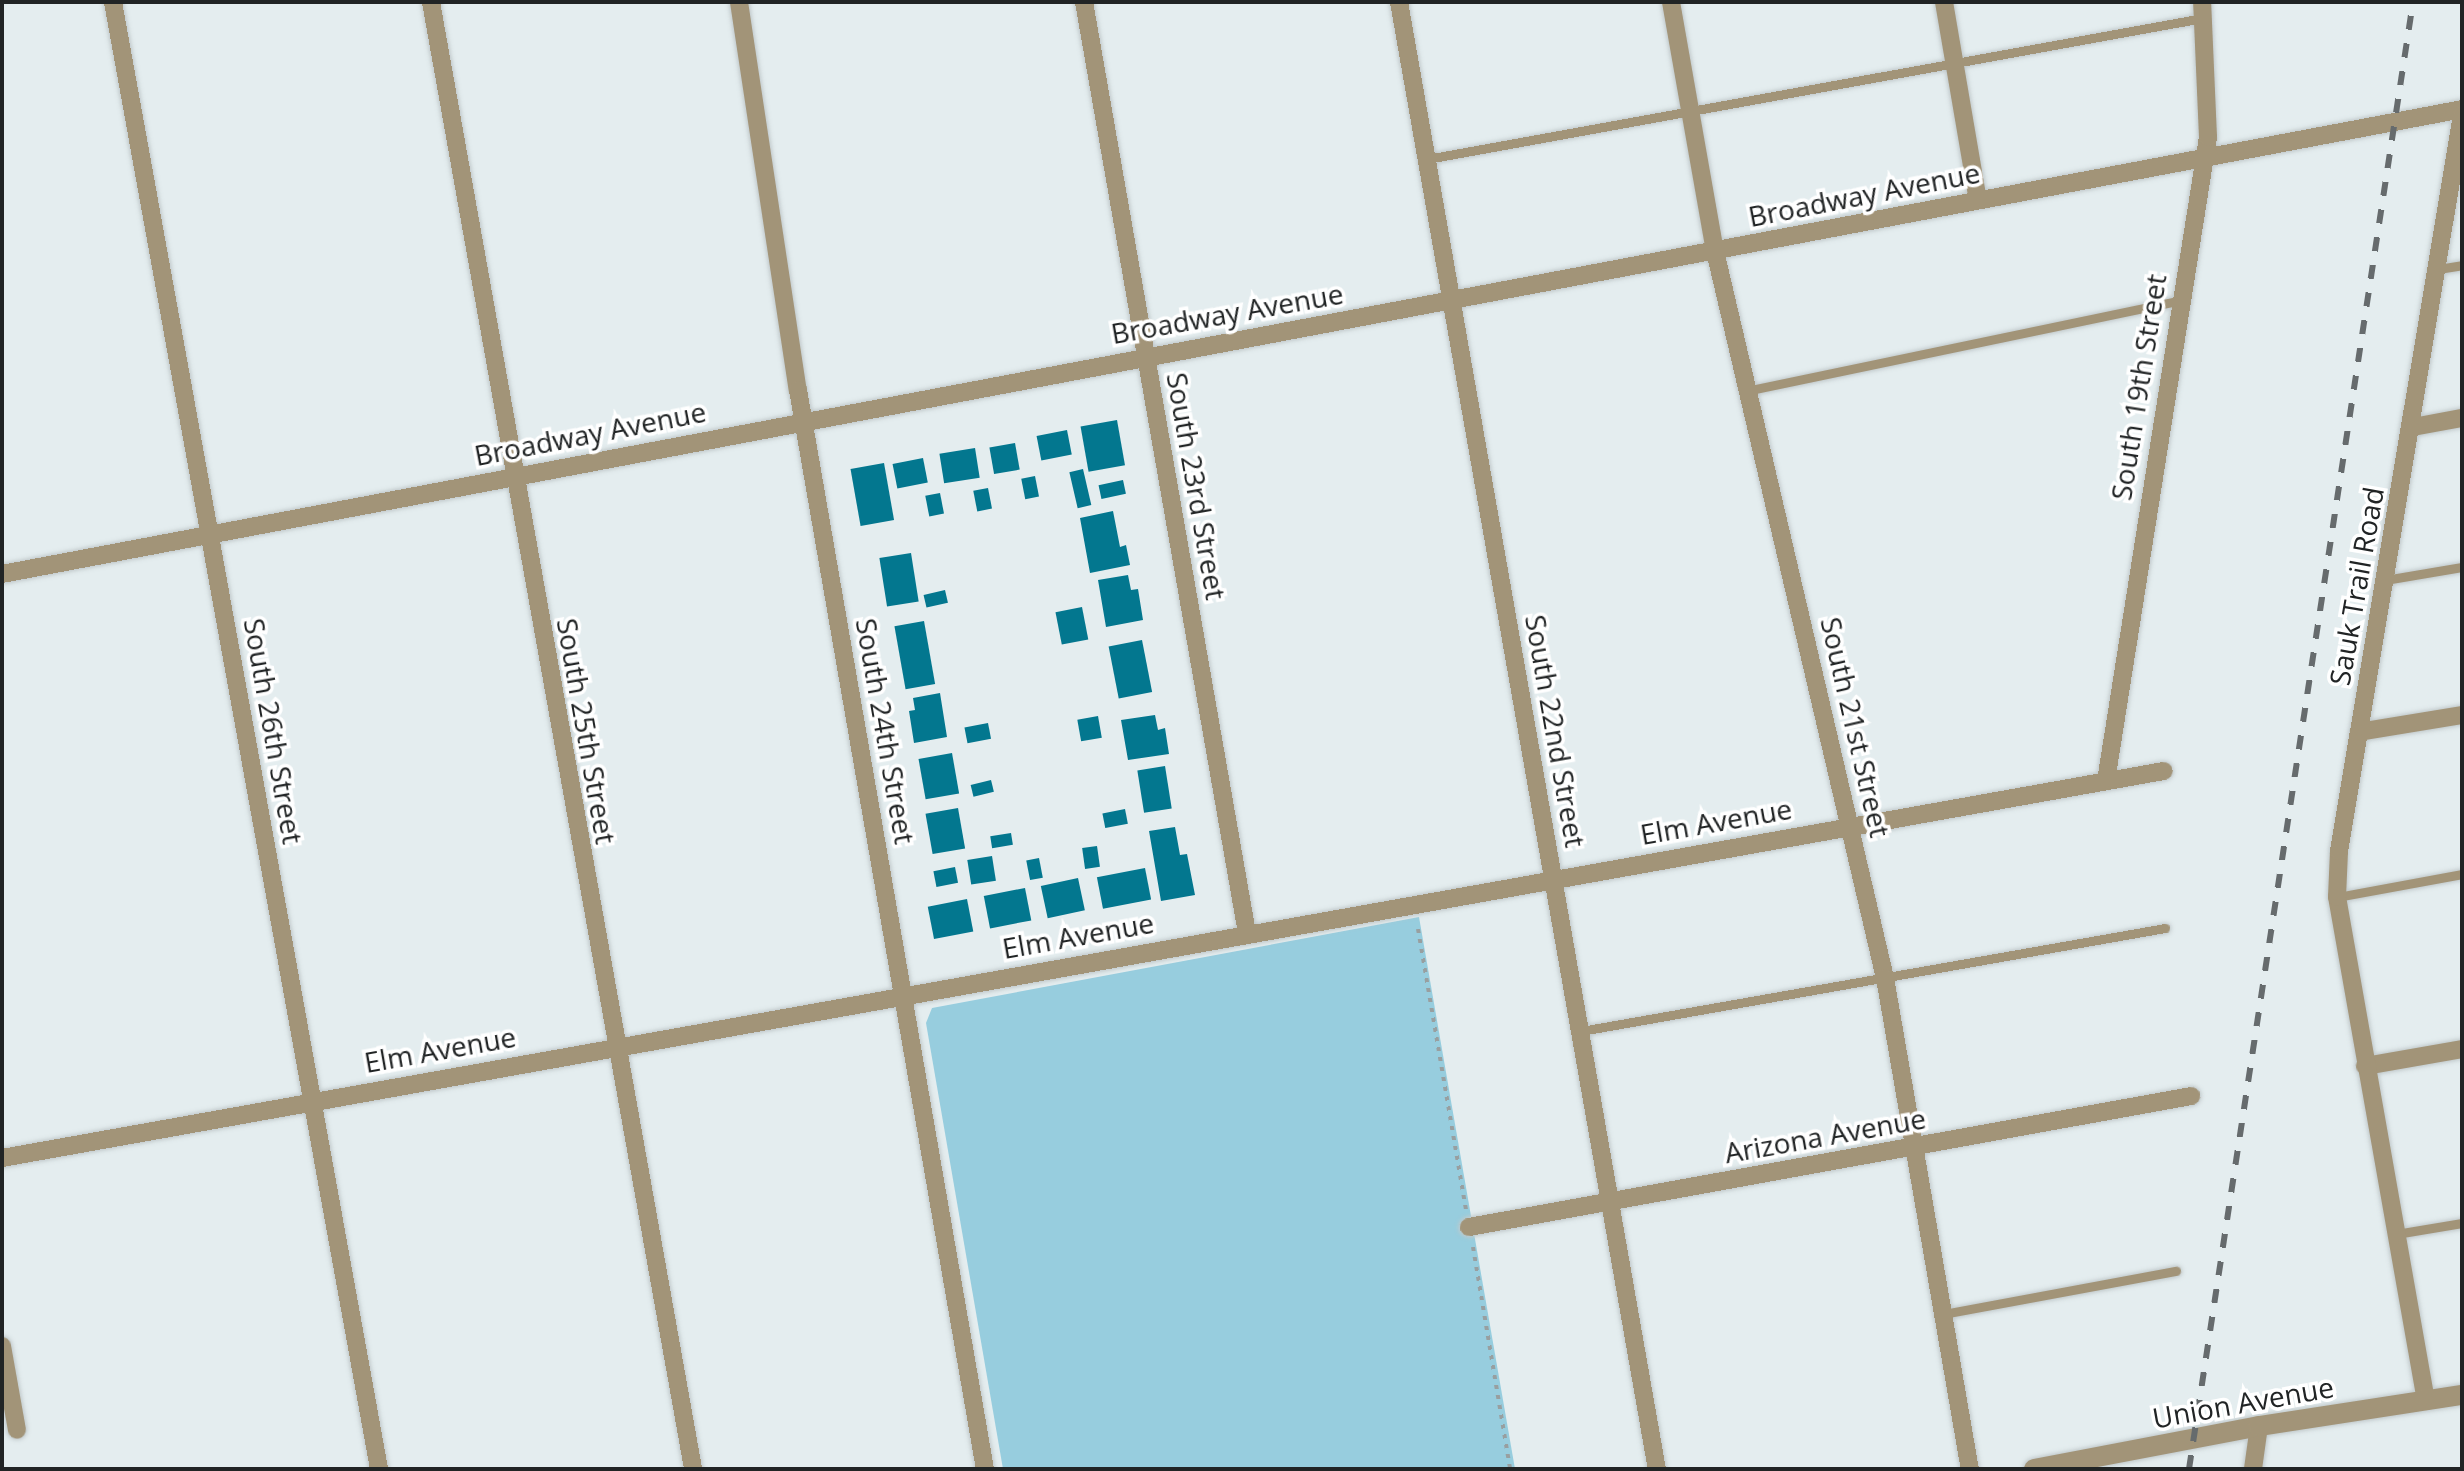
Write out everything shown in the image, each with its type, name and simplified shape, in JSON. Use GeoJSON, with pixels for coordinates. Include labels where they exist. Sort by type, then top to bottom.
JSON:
{"type":"FeatureCollection","features":[{"type":"Feature","properties":{"kind":"street","name":"South 26th Street"},"geometry":{"type":"LineString","coordinates":[[113,2],[379,1469]]}},
{"type":"Feature","properties":{"kind":"street","name":"South 25th Street"},"geometry":{"type":"LineString","coordinates":[[431,2],[512,476],[693,1469]]}},
{"type":"Feature","properties":{"kind":"street","name":"South 24th Street"},"geometry":{"type":"LineString","coordinates":[[739,2],[804,421],[985,1469]]}},
{"type":"Feature","properties":{"kind":"street","name":"South 23rd Street"},"geometry":{"type":"LineString","coordinates":[[1084,2],[1247,933]]}},
{"type":"Feature","properties":{"kind":"street","name":"South 22nd Street"},"geometry":{"type":"LineString","coordinates":[[1399,2],[1657,1469]]}},
{"type":"Feature","properties":{"kind":"street","name":"South 21st Street"},"geometry":{"type":"LineString","coordinates":[[1671,2],[1715,251],[1885,978],[1970,1469]]}},
{"type":"Feature","properties":{"kind":"street"},"geometry":{"type":"LineString","coordinates":[[1944,2],[1978,200]]}},
{"type":"Feature","properties":{"kind":"street","name":"South 19th Street"},"geometry":{"type":"LineString","coordinates":[[2106,781],[2205,158],[2203,10]]}},
{"type":"Feature","properties":{"kind":"street","name":"Broadway Avenue"},"geometry":{"type":"LineString","coordinates":[[2,574],[1145,356],[2462,112]]}},
{"type":"Feature","properties":{"kind":"street","name":"Sauk Trail Road"},"geometry":{"type":"LineString","coordinates":[[2365,1066],[2337,897],[2339,851],[2413,427],[2462,112]]}},
{"type":"Feature","properties":{"kind":"street"},"geometry":{"type":"LineString","coordinates":[[2413,427],[2462,418]]}},
{"type":"Feature","properties":{"kind":"street"},"geometry":{"type":"LineString","coordinates":[[2359,732],[2462,715]]}},
{"type":"Feature","properties":{"kind":"street","name":"Elm Avenue"},"geometry":{"type":"LineString","coordinates":[[2,1158],[902,994],[2164,771]]}},
{"type":"Feature","properties":{"kind":"street"},"geometry":{"type":"LineString","coordinates":[[2426,1401],[2365,1066],[2462,1049]]}},
{"type":"Feature","properties":{"kind":"street","name":"Arizona Avenue"},"geometry":{"type":"LineString","coordinates":[[1469,1227],[2191,1096]]}},
{"type":"Feature","properties":{"kind":"street"},"geometry":{"type":"LineString","coordinates":[[2,1346],[17,1430]]}},
{"type":"Feature","properties":{"kind":"street","name":"Union Avenue"},"geometry":{"type":"LineString","coordinates":[[2034,1469],[2259,1426],[2462,1395]]}},
{"type":"Feature","properties":{"kind":"street"},"geometry":{"type":"LineString","coordinates":[[2253,1469],[2259,1426]]}},
{"type":"Feature","properties":{"kind":"lane"},"geometry":{"type":"LineString","coordinates":[[1427,159],[1954,61],[2203,10]]}},
{"type":"Feature","properties":{"kind":"lane"},"geometry":{"type":"LineString","coordinates":[[2438,269],[2462,265]]}},
{"type":"Feature","properties":{"kind":"lane"},"geometry":{"type":"LineString","coordinates":[[1746,391],[2181,300]]}},
{"type":"Feature","properties":{"kind":"lane"},"geometry":{"type":"LineString","coordinates":[[2385,580],[2462,567]]}},
{"type":"Feature","properties":{"kind":"lane"},"geometry":{"type":"LineString","coordinates":[[2337,897],[2462,874]]}},
{"type":"Feature","properties":{"kind":"lane"},"geometry":{"type":"LineString","coordinates":[[1581,1031],[2165,928]]}},
{"type":"Feature","properties":{"kind":"lane"},"geometry":{"type":"LineString","coordinates":[[2396,1234],[2462,1223]]}},
{"type":"Feature","properties":{"kind":"lane"},"geometry":{"type":"LineString","coordinates":[[1943,1314],[2176,1271]]}},
{"type":"Feature","properties":{"kind":"path"},"geometry":{"type":"LineString","coordinates":[[1418,929],[1510,1469]]}},
{"type":"Feature","properties":{"kind":"shaded area"},"geometry":{"type":"Polygon","coordinates":[[[1419,917],[1515,1469],[1003,1469],[926,1023],[932,1008],[1419,917]]]}},
{"type":"Feature","properties":{"kind":"building"},"geometry":{"type":"Polygon","coordinates":[[[1117,420],[1125,465],[1089,472],[1081,426],[1117,420]]]}},
{"type":"Feature","properties":{"kind":"building"},"geometry":{"type":"Polygon","coordinates":[[[1067,430],[1072,455],[1041,460],[1037,436],[1067,430]]]}},
{"type":"Feature","properties":{"kind":"building"},"geometry":{"type":"Polygon","coordinates":[[[1015,443],[1020,470],[994,474],[989,448],[1015,443]]]}},
{"type":"Feature","properties":{"kind":"building"},"geometry":{"type":"Polygon","coordinates":[[[975,448],[980,478],[944,483],[939,454],[975,448]]]}},
{"type":"Feature","properties":{"kind":"building"},"geometry":{"type":"Polygon","coordinates":[[[923,458],[928,483],[897,488],[893,464],[923,458]]]}},
{"type":"Feature","properties":{"kind":"building"},"geometry":{"type":"Polygon","coordinates":[[[884,463],[894,520],[861,526],[851,469],[884,463]]]}},
{"type":"Feature","properties":{"kind":"building"},"geometry":{"type":"Polygon","coordinates":[[[1083,469],[1091,505],[1078,508],[1069,472],[1083,469]]]}},
{"type":"Feature","properties":{"kind":"building"},"geometry":{"type":"Polygon","coordinates":[[[1035,476],[1039,497],[1025,499],[1021,479],[1035,476]]]}},
{"type":"Feature","properties":{"kind":"building"},"geometry":{"type":"Polygon","coordinates":[[[1123,480],[1126,494],[1101,499],[1099,485],[1123,480]]]}},
{"type":"Feature","properties":{"kind":"building"},"geometry":{"type":"Polygon","coordinates":[[[988,488],[992,509],[977,511],[973,491],[988,488]]]}},
{"type":"Feature","properties":{"kind":"building"},"geometry":{"type":"Polygon","coordinates":[[[940,493],[944,514],[929,516],[925,496],[940,493]]]}},
{"type":"Feature","properties":{"kind":"building"},"geometry":{"type":"Polygon","coordinates":[[[1113,511],[1120,547],[1126,545],[1130,565],[1090,573],[1080,518],[1113,511]]]}},
{"type":"Feature","properties":{"kind":"building"},"geometry":{"type":"Polygon","coordinates":[[[911,553],[919,601],[887,606],[879,558],[911,553]]]}},
{"type":"Feature","properties":{"kind":"building"},"geometry":{"type":"Polygon","coordinates":[[[1128,575],[1131,590],[1138,589],[1143,620],[1106,627],[1098,580],[1128,575]]]}},
{"type":"Feature","properties":{"kind":"building"},"geometry":{"type":"Polygon","coordinates":[[[945,590],[948,603],[926,608],[924,595],[945,590]]]}},
{"type":"Feature","properties":{"kind":"building"},"geometry":{"type":"Polygon","coordinates":[[[1082,607],[1088,639],[1062,645],[1055,612],[1082,607]]]}},
{"type":"Feature","properties":{"kind":"building"},"geometry":{"type":"Polygon","coordinates":[[[924,621],[935,684],[906,689],[894,626],[924,621]]]}},
{"type":"Feature","properties":{"kind":"building"},"geometry":{"type":"Polygon","coordinates":[[[1142,640],[1152,692],[1119,699],[1109,646],[1142,640]]]}},
{"type":"Feature","properties":{"kind":"building"},"geometry":{"type":"Polygon","coordinates":[[[940,693],[947,737],[914,743],[909,711],[915,710],[913,698],[940,693]]]}},
{"type":"Feature","properties":{"kind":"building"},"geometry":{"type":"Polygon","coordinates":[[[1155,715],[1158,730],[1165,728],[1169,754],[1128,760],[1121,720],[1155,715]]]}},
{"type":"Feature","properties":{"kind":"building"},"geometry":{"type":"Polygon","coordinates":[[[1098,716],[1102,738],[1081,741],[1077,720],[1098,716]]]}},
{"type":"Feature","properties":{"kind":"building"},"geometry":{"type":"Polygon","coordinates":[[[988,723],[991,739],[967,743],[964,728],[988,723]]]}},
{"type":"Feature","properties":{"kind":"building"},"geometry":{"type":"Polygon","coordinates":[[[952,753],[959,793],[926,799],[919,759],[952,753]]]}},
{"type":"Feature","properties":{"kind":"building"},"geometry":{"type":"Polygon","coordinates":[[[1165,766],[1172,808],[1144,813],[1137,770],[1165,766]]]}},
{"type":"Feature","properties":{"kind":"building"},"geometry":{"type":"Polygon","coordinates":[[[991,780],[994,792],[974,797],[971,785],[991,780]]]}},
{"type":"Feature","properties":{"kind":"building"},"geometry":{"type":"Polygon","coordinates":[[[958,808],[965,848],[933,854],[926,814],[958,808]]]}},
{"type":"Feature","properties":{"kind":"building"},"geometry":{"type":"Polygon","coordinates":[[[1125,809],[1128,824],[1105,828],[1102,813],[1125,809]]]}},
{"type":"Feature","properties":{"kind":"building"},"geometry":{"type":"Polygon","coordinates":[[[1175,827],[1180,855],[1187,854],[1195,895],[1161,901],[1149,831],[1175,827]]]}},
{"type":"Feature","properties":{"kind":"building"},"geometry":{"type":"Polygon","coordinates":[[[1011,833],[1013,845],[992,848],[990,836],[1011,833]]]}},
{"type":"Feature","properties":{"kind":"building"},"geometry":{"type":"Polygon","coordinates":[[[1097,846],[1100,867],[1085,869],[1082,848],[1097,846]]]}},
{"type":"Feature","properties":{"kind":"building"},"geometry":{"type":"Polygon","coordinates":[[[992,856],[996,881],[971,885],[967,860],[992,856]]]}},
{"type":"Feature","properties":{"kind":"building"},"geometry":{"type":"Polygon","coordinates":[[[1039,858],[1043,878],[1030,880],[1026,860],[1039,858]]]}},
{"type":"Feature","properties":{"kind":"building"},"geometry":{"type":"Polygon","coordinates":[[[955,867],[958,883],[936,887],[933,871],[955,867]]]}},
{"type":"Feature","properties":{"kind":"building"},"geometry":{"type":"Polygon","coordinates":[[[1145,868],[1151,899],[1103,909],[1097,877],[1145,868]]]}},
{"type":"Feature","properties":{"kind":"building"},"geometry":{"type":"Polygon","coordinates":[[[1078,878],[1085,910],[1048,918],[1041,886],[1078,878]]]}},
{"type":"Feature","properties":{"kind":"building"},"geometry":{"type":"Polygon","coordinates":[[[1025,888],[1031,920],[990,928],[984,896],[1025,888]]]}},
{"type":"Feature","properties":{"kind":"building"},"geometry":{"type":"Polygon","coordinates":[[[967,899],[973,931],[934,939],[928,907],[967,899]]]}},
{"type":"Feature","properties":{"kind":"railway"},"geometry":{"type":"LineString","coordinates":[[2189,1469],[2413,2]]}}]}
